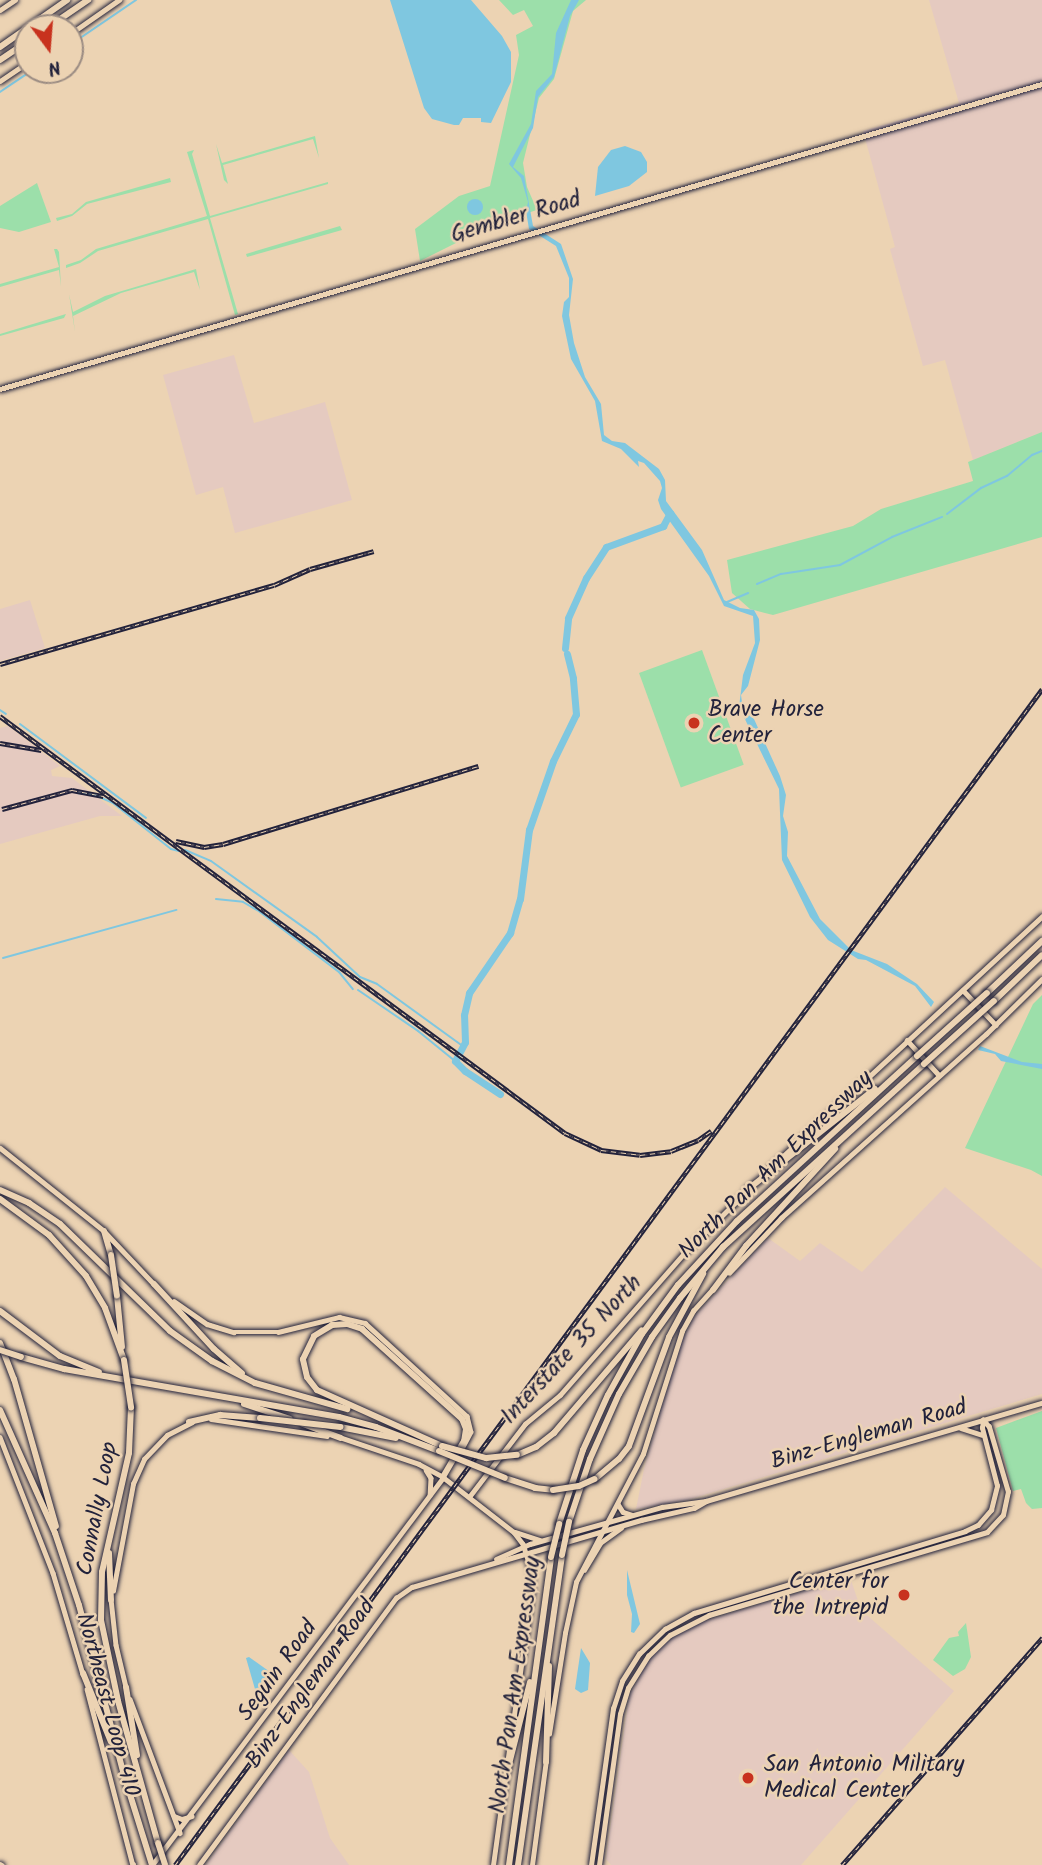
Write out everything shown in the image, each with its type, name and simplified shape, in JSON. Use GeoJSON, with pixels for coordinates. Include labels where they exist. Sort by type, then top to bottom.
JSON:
{"type":"FeatureCollection","features":[{"type":"Feature","properties":{"kind":"highway"},"geometry":{"type":"LineString","coordinates":[[0,47],[67,0]]}},
{"type":"Feature","properties":{"kind":"highway"},"geometry":{"type":"LineString","coordinates":[[68,14],[88,0]]}},
{"type":"Feature","properties":{"kind":"highway","name":"North Pan Am Expressway"},"geometry":{"type":"LineString","coordinates":[[509,1865],[551,1557],[559,1524],[591,1431],[624,1364],[678,1285],[723,1235],[1042,940]]}},
{"type":"Feature","properties":{"kind":"highway","name":"North Pan Am Expressway"},"geometry":{"type":"LineString","coordinates":[[518,1865],[559,1569],[569,1522],[596,1443],[619,1394],[660,1325],[705,1267],[754,1217],[1042,955]]}},
{"type":"Feature","properties":{"kind":"highway"},"geometry":{"type":"LineString","coordinates":[[747,1190],[902,1069]]}},
{"type":"Feature","properties":{"kind":"highway"},"geometry":{"type":"LineString","coordinates":[[713,1290],[746,1246],[846,1134]]}},
{"type":"Feature","properties":{"kind":"highway"},"geometry":{"type":"LineString","coordinates":[[0,1190],[29,1203],[60,1224],[147,1310],[194,1349],[255,1382],[373,1417]]}},
{"type":"Feature","properties":{"kind":"highway","name":"Connally Loop"},"geometry":{"type":"LineString","coordinates":[[0,1199],[49,1235],[86,1276],[105,1308],[124,1360],[131,1407],[129,1453],[102,1572],[101,1620],[107,1654],[165,1865]]}},
{"type":"Feature","properties":{"kind":"highway"},"geometry":{"type":"LineString","coordinates":[[104,1231],[111,1255],[124,1360]]}},
{"type":"Feature","properties":{"kind":"highway"},"geometry":{"type":"LineString","coordinates":[[443,1477],[464,1441],[467,1429],[462,1419],[362,1329],[340,1324],[321,1330],[304,1351],[303,1359],[307,1377],[325,1395],[373,1417],[440,1448],[505,1478],[535,1488],[553,1490],[579,1486],[595,1479],[614,1465],[629,1446],[674,1324],[705,1267]]}},
{"type":"Feature","properties":{"kind":"highway"},"geometry":{"type":"LineString","coordinates":[[154,1284],[214,1349],[255,1382]]}},
{"type":"Feature","properties":{"kind":"highway"},"geometry":{"type":"LineString","coordinates":[[0,1311],[60,1356],[118,1378]]}},
{"type":"Feature","properties":{"kind":"highway"},"geometry":{"type":"LineString","coordinates":[[0,1350],[64,1369],[339,1417],[417,1442],[486,1458],[517,1455],[536,1447],[554,1433],[649,1324]]}},
{"type":"Feature","properties":{"kind":"highway"},"geometry":{"type":"LineString","coordinates":[[0,1343],[14,1379],[79,1605]]}},
{"type":"Feature","properties":{"kind":"highway"},"geometry":{"type":"LineString","coordinates":[[222,1396],[341,1438]]}},
{"type":"Feature","properties":{"kind":"highway","name":"Connally Loop"},"geometry":{"type":"LineString","coordinates":[[0,1410],[55,1532],[79,1605],[123,1772],[152,1865]]}},
{"type":"Feature","properties":{"kind":"highway"},"geometry":{"type":"LineString","coordinates":[[189,1423],[220,1415],[260,1418],[340,1427],[417,1442]]}},
{"type":"Feature","properties":{"kind":"highway"},"geometry":{"type":"LineString","coordinates":[[111,1532],[108,1573],[111,1600]]}},
{"type":"Feature","properties":{"kind":"highway"},"geometry":{"type":"LineString","coordinates":[[546,1762],[549,1669],[559,1569]]}},
{"type":"Feature","properties":{"kind":"highway"},"geometry":{"type":"LineString","coordinates":[[505,1780],[538,1649]]}},
{"type":"Feature","properties":{"kind":"highway"},"geometry":{"type":"LineString","coordinates":[[83,1673],[123,1772]]}},
{"type":"Feature","properties":{"kind":"highway"},"geometry":{"type":"LineString","coordinates":[[126,1687],[142,1784]]}},
{"type":"Feature","properties":{"kind":"main road"},"geometry":{"type":"LineString","coordinates":[[0,10],[15,0]]}},
{"type":"Feature","properties":{"kind":"main road"},"geometry":{"type":"LineString","coordinates":[[84,24],[119,0]]}},
{"type":"Feature","properties":{"kind":"main road","name":"Gembler Road"},"geometry":{"type":"LineString","coordinates":[[0,389],[419,267],[494,242],[1042,84]]}},
{"type":"Feature","properties":{"kind":"main road","name":"Interstate 35 North"},"geometry":{"type":"LineString","coordinates":[[469,1496],[525,1424],[560,1395],[683,1255],[747,1190],[1042,916]]}},
{"type":"Feature","properties":{"kind":"main road"},"geometry":{"type":"LineString","coordinates":[[532,1865],[558,1673],[576,1583],[647,1444],[674,1347],[693,1311],[781,1219],[996,1025],[1042,979]]}},
{"type":"Feature","properties":{"kind":"main road"},"geometry":{"type":"LineString","coordinates":[[963,989],[996,1025]]}},
{"type":"Feature","properties":{"kind":"main road"},"geometry":{"type":"LineString","coordinates":[[906,1040],[939,1075]]}},
{"type":"Feature","properties":{"kind":"main road"},"geometry":{"type":"LineString","coordinates":[[0,1148],[104,1231],[154,1284],[192,1316],[234,1332],[270,1333],[340,1317],[365,1323],[460,1407],[470,1420],[468,1442],[443,1477]]}},
{"type":"Feature","properties":{"kind":"main road","name":"Binz-Engleman Road"},"geometry":{"type":"LineString","coordinates":[[482,1565],[524,1546],[662,1507],[706,1501],[1042,1403]]}},
{"type":"Feature","properties":{"kind":"main road","name":"Northeast Loop 410"},"geometry":{"type":"LineString","coordinates":[[180,1833],[126,1687],[111,1600],[133,1485],[144,1459],[167,1435],[189,1423],[228,1420],[341,1438],[424,1467],[443,1477],[514,1532],[527,1553]]}},
{"type":"Feature","properties":{"kind":"main road"},"geometry":{"type":"LineString","coordinates":[[591,1865],[614,1706],[629,1668],[650,1642],[680,1620],[709,1608],[974,1527],[991,1510],[997,1491],[984,1438],[983,1420]]}},
{"type":"Feature","properties":{"kind":"main road"},"geometry":{"type":"LineString","coordinates":[[599,1865],[620,1714],[634,1676],[656,1647],[685,1626],[709,1615],[969,1539],[991,1529],[1005,1510],[1007,1491],[989,1427],[983,1420]]}},
{"type":"Feature","properties":{"kind":"main road"},"geometry":{"type":"LineString","coordinates":[[956,1428],[972,1430],[984,1438]]}},
{"type":"Feature","properties":{"kind":"main road","name":"Northeast Loop 410"},"geometry":{"type":"LineString","coordinates":[[0,1437],[45,1549],[83,1673],[133,1865]]}},
{"type":"Feature","properties":{"kind":"main road"},"geometry":{"type":"LineString","coordinates":[[424,1467],[431,1478],[430,1495]]}},
{"type":"Feature","properties":{"kind":"main road","name":"Seguin Road"},"geometry":{"type":"LineString","coordinates":[[152,1865],[180,1833],[443,1477]]}},
{"type":"Feature","properties":{"kind":"main road"},"geometry":{"type":"LineString","coordinates":[[618,1501],[622,1512],[632,1515]]}},
{"type":"Feature","properties":{"kind":"main road","name":"Binz-Engleman Road"},"geometry":{"type":"LineString","coordinates":[[199,1865],[396,1598],[412,1587],[482,1565],[694,1508],[706,1501]]}},
{"type":"Feature","properties":{"kind":"main road"},"geometry":{"type":"LineString","coordinates":[[576,1583],[600,1543],[631,1523]]}},
{"type":"Feature","properties":{"kind":"main road"},"geometry":{"type":"LineString","coordinates":[[513,1551],[517,1545],[514,1532],[545,1540]]}},
{"type":"Feature","properties":{"kind":"main road"},"geometry":{"type":"LineString","coordinates":[[493,1865],[531,1592],[532,1571],[527,1553]]}},
{"type":"Feature","properties":{"kind":"main road"},"geometry":{"type":"LineString","coordinates":[[174,1816],[182,1819],[192,1816]]}},
{"type":"Feature","properties":{"kind":"shaded area"},"geometry":{"type":"Polygon","coordinates":[[[929,0],[1042,0],[1042,432],[973,460],[945,360],[923,366],[890,249],[895,247],[863,131],[959,103],[929,0]]]}},
{"type":"Feature","properties":{"kind":"shaded area"},"geometry":{"type":"Polygon","coordinates":[[[234,355],[254,423],[325,402],[352,500],[235,533],[223,487],[196,495],[163,375],[234,355]]]}},
{"type":"Feature","properties":{"kind":"shaded area"},"geometry":{"type":"Polygon","coordinates":[[[30,600],[45,648],[0,661],[0,609],[30,600]]]}},
{"type":"Feature","properties":{"kind":"shaded area"},"geometry":{"type":"Polygon","coordinates":[[[8,726],[60,766],[51,770],[52,776],[72,778],[122,816],[100,816],[0,844],[0,728],[8,726]]]}},
{"type":"Feature","properties":{"kind":"shaded area"},"geometry":{"type":"Polygon","coordinates":[[[945,1187],[1042,1269],[1042,1394],[687,1500],[636,1509],[644,1469],[680,1344],[695,1316],[768,1238],[800,1261],[820,1243],[862,1272],[945,1187]]]}},
{"type":"Feature","properties":{"kind":"shaded area","name":"San Antonio Military Medical Center"},"geometry":{"type":"Polygon","coordinates":[[[850,1577],[861,1610],[954,1691],[801,1865],[611,1865],[606,1859],[629,1697],[651,1655],[678,1633],[698,1623],[850,1577]]]}},
{"type":"Feature","properties":{"kind":"shaded area"},"geometry":{"type":"Polygon","coordinates":[[[289,1750],[309,1772],[330,1838],[349,1865],[206,1865],[289,1750]]]}},
{"type":"Feature","properties":{"kind":"green space"},"geometry":{"type":"Polygon","coordinates":[[[499,0],[586,0],[573,11],[554,79],[539,98],[523,163],[527,187],[537,210],[498,222],[420,261],[415,229],[459,196],[490,186],[519,55],[516,35],[533,26],[524,10],[513,15],[499,0]]]}},
{"type":"Feature","properties":{"kind":"green space"},"geometry":{"type":"Polygon","coordinates":[[[315,136],[319,158],[313,139],[223,165],[228,184],[224,180],[216,144],[222,163],[315,136]]]}},
{"type":"Feature","properties":{"kind":"green space"},"geometry":{"type":"Polygon","coordinates":[[[194,150],[192,154],[210,216],[328,182],[210,218],[238,314],[235,315],[208,219],[98,251],[80,263],[66,268],[66,265],[81,260],[96,249],[207,216],[187,152],[194,150]]]}},
{"type":"Feature","properties":{"kind":"green space"},"geometry":{"type":"Polygon","coordinates":[[[170,178],[171,182],[87,204],[72,216],[57,221],[56,218],[72,214],[86,202],[170,178]]]}},
{"type":"Feature","properties":{"kind":"green space"},"geometry":{"type":"Polygon","coordinates":[[[37,183],[51,222],[19,232],[0,228],[0,206],[37,183]]]}},
{"type":"Feature","properties":{"kind":"green space"},"geometry":{"type":"Polygon","coordinates":[[[340,226],[342,230],[247,257],[246,254],[340,226]]]}},
{"type":"Feature","properties":{"kind":"green space"},"geometry":{"type":"Polygon","coordinates":[[[54,249],[59,252],[61,287],[59,270],[0,287],[0,284],[59,267],[54,249]]]}},
{"type":"Feature","properties":{"kind":"green space"},"geometry":{"type":"Polygon","coordinates":[[[196,269],[200,290],[194,272],[121,293],[73,316],[75,332],[69,294],[73,312],[105,296],[196,269]]]}},
{"type":"Feature","properties":{"kind":"green space"},"geometry":{"type":"Polygon","coordinates":[[[66,314],[64,318],[0,336],[0,334],[66,314]]]}},
{"type":"Feature","properties":{"kind":"green space"},"geometry":{"type":"Polygon","coordinates":[[[1042,432],[1042,537],[773,615],[750,609],[732,593],[727,560],[853,526],[881,509],[973,481],[968,462],[1042,432]]]}},
{"type":"Feature","properties":{"kind":"green space","name":"Brave Horse Center"},"geometry":{"type":"Polygon","coordinates":[[[702,650],[744,765],[681,788],[639,673],[702,650]]]}},
{"type":"Feature","properties":{"kind":"green space"},"geometry":{"type":"Polygon","coordinates":[[[1042,995],[1042,1176],[965,1148],[1033,1004],[1042,995]]]}},
{"type":"Feature","properties":{"kind":"green space"},"geometry":{"type":"Polygon","coordinates":[[[1042,1411],[1042,1508],[1032,1509],[1026,1503],[1021,1489],[1013,1491],[996,1428],[1042,1411]]]}},
{"type":"Feature","properties":{"kind":"green space"},"geometry":{"type":"Polygon","coordinates":[[[966,1623],[971,1657],[965,1669],[953,1676],[933,1660],[949,1638],[959,1636],[958,1632],[966,1623]]]}},
{"type":"Feature","properties":{"kind":"water"},"geometry":{"type":"Polygon","coordinates":[[[390,0],[471,0],[502,36],[511,52],[511,82],[491,123],[481,122],[481,118],[463,118],[459,125],[454,125],[432,119],[424,108],[390,0]]]}},
{"type":"Feature","properties":{"kind":"water"},"geometry":{"type":"Polygon","coordinates":[[[571,0],[579,0],[570,16],[554,77],[538,97],[533,128],[513,167],[524,176],[533,226],[561,244],[573,279],[569,315],[574,343],[585,377],[601,404],[604,435],[612,441],[625,443],[659,469],[665,480],[666,501],[702,550],[724,600],[740,608],[754,610],[759,619],[760,640],[748,686],[741,695],[743,710],[754,719],[780,776],[786,795],[783,816],[788,832],[787,856],[820,919],[851,950],[887,964],[917,984],[934,1002],[931,1007],[915,986],[866,960],[858,959],[828,940],[810,917],[782,860],[779,789],[739,707],[743,675],[755,643],[753,616],[724,606],[709,576],[661,509],[658,500],[662,488],[660,481],[644,463],[638,461],[639,467],[621,449],[602,441],[595,401],[571,359],[562,316],[564,302],[569,297],[569,278],[556,246],[529,229],[526,211],[528,202],[521,178],[509,164],[531,124],[536,91],[552,74],[556,33],[571,0]]]}},
{"type":"Feature","properties":{"kind":"water"},"geometry":{"type":"Polygon","coordinates":[[[625,146],[641,152],[647,162],[647,172],[629,186],[595,196],[598,167],[611,150],[625,146]]]}},
{"type":"Feature","properties":{"kind":"water"},"geometry":{"type":"Polygon","coordinates":[[[475,199],[481,201],[481,213],[475,215],[469,213],[467,207],[469,201],[475,199]]]}},
{"type":"Feature","properties":{"kind":"water"},"geometry":{"type":"Polygon","coordinates":[[[980,1046],[1022,1062],[1042,1064],[1042,1069],[1001,1061],[995,1054],[978,1050],[980,1046]]]}},
{"type":"Feature","properties":{"kind":"water"},"geometry":{"type":"Polygon","coordinates":[[[627,1570],[640,1624],[634,1633],[631,1632],[632,1614],[627,1595],[627,1570]]]}},
{"type":"Feature","properties":{"kind":"water"},"geometry":{"type":"Polygon","coordinates":[[[581,1648],[590,1663],[588,1690],[581,1693],[575,1689],[581,1648]]]}},
{"type":"Feature","properties":{"kind":"water"},"geometry":{"type":"Polygon","coordinates":[[[249,1657],[277,1677],[259,1703],[246,1658],[249,1657]]]}},
{"type":"Feature","properties":{"kind":"waterway"},"geometry":{"type":"LineString","coordinates":[[84,35],[136,0]]}},
{"type":"Feature","properties":{"kind":"waterway"},"geometry":{"type":"LineString","coordinates":[[0,92],[14,83]]}},
{"type":"Feature","properties":{"kind":"waterway"},"geometry":{"type":"LineString","coordinates":[[947,514],[981,488],[1007,476],[1032,455],[1042,451]]}},
{"type":"Feature","properties":{"kind":"waterway"},"geometry":{"type":"LineString","coordinates":[[565,648],[568,618],[586,578],[606,547],[663,526],[670,513]]}},
{"type":"Feature","properties":{"kind":"waterway"},"geometry":{"type":"LineString","coordinates":[[757,584],[781,574],[840,565],[892,537],[942,517]]}},
{"type":"Feature","properties":{"kind":"waterway"},"geometry":{"type":"LineString","coordinates":[[727,602],[748,593]]}},
{"type":"Feature","properties":{"kind":"waterway"},"geometry":{"type":"LineString","coordinates":[[500,1094],[465,1071],[455,1061],[465,1042],[464,1015],[469,993],[510,933],[520,899],[529,830],[553,761],[576,714],[573,678],[567,654]]}},
{"type":"Feature","properties":{"kind":"waterway"},"geometry":{"type":"LineString","coordinates":[[0,710],[6,714]]}},
{"type":"Feature","properties":{"kind":"waterway"},"geometry":{"type":"LineString","coordinates":[[20,724],[146,818]]}},
{"type":"Feature","properties":{"kind":"waterway"},"geometry":{"type":"LineString","coordinates":[[77,793],[95,795],[113,803],[171,849],[179,851]]}},
{"type":"Feature","properties":{"kind":"waterway"},"geometry":{"type":"LineString","coordinates":[[185,850],[211,861],[317,937],[360,977],[377,984],[464,1047]]}},
{"type":"Feature","properties":{"kind":"waterway"},"geometry":{"type":"LineString","coordinates":[[216,899],[243,902],[260,912],[339,972],[353,989]]}},
{"type":"Feature","properties":{"kind":"waterway"},"geometry":{"type":"LineString","coordinates":[[3,958],[176,910]]}},
{"type":"Feature","properties":{"kind":"waterway"},"geometry":{"type":"LineString","coordinates":[[358,990],[418,1031],[455,1061]]}},
{"type":"Feature","properties":{"kind":"railway"},"geometry":{"type":"LineString","coordinates":[[0,664],[274,585],[310,569],[374,551]]}},
{"type":"Feature","properties":{"kind":"railway"},"geometry":{"type":"LineString","coordinates":[[175,1865],[1042,689]]}},
{"type":"Feature","properties":{"kind":"railway"},"geometry":{"type":"LineString","coordinates":[[0,716],[565,1133],[601,1150],[640,1155],[671,1151],[698,1140],[711,1131]]}},
{"type":"Feature","properties":{"kind":"railway"},"geometry":{"type":"LineString","coordinates":[[0,743],[41,750]]}},
{"type":"Feature","properties":{"kind":"railway"},"geometry":{"type":"LineString","coordinates":[[176,841],[204,847],[223,844],[478,766]]}},
{"type":"Feature","properties":{"kind":"railway"},"geometry":{"type":"LineString","coordinates":[[2,809],[72,790],[103,796]]}},
{"type":"Feature","properties":{"kind":"railway"},"geometry":{"type":"LineString","coordinates":[[842,1865],[1042,1638]]}},
{"type":"Feature","properties":{"kind":"place","name":"Brave Horse Center"},"geometry":{"type":"Point","coordinates":[694,723]}},
{"type":"Feature","properties":{"kind":"place","name":"Center for the Intrepid"},"geometry":{"type":"Point","coordinates":[904,1595]}},
{"type":"Feature","properties":{"kind":"place","name":"San Antonio Military Medical Center"},"geometry":{"type":"Point","coordinates":[748,1778]}}]}
